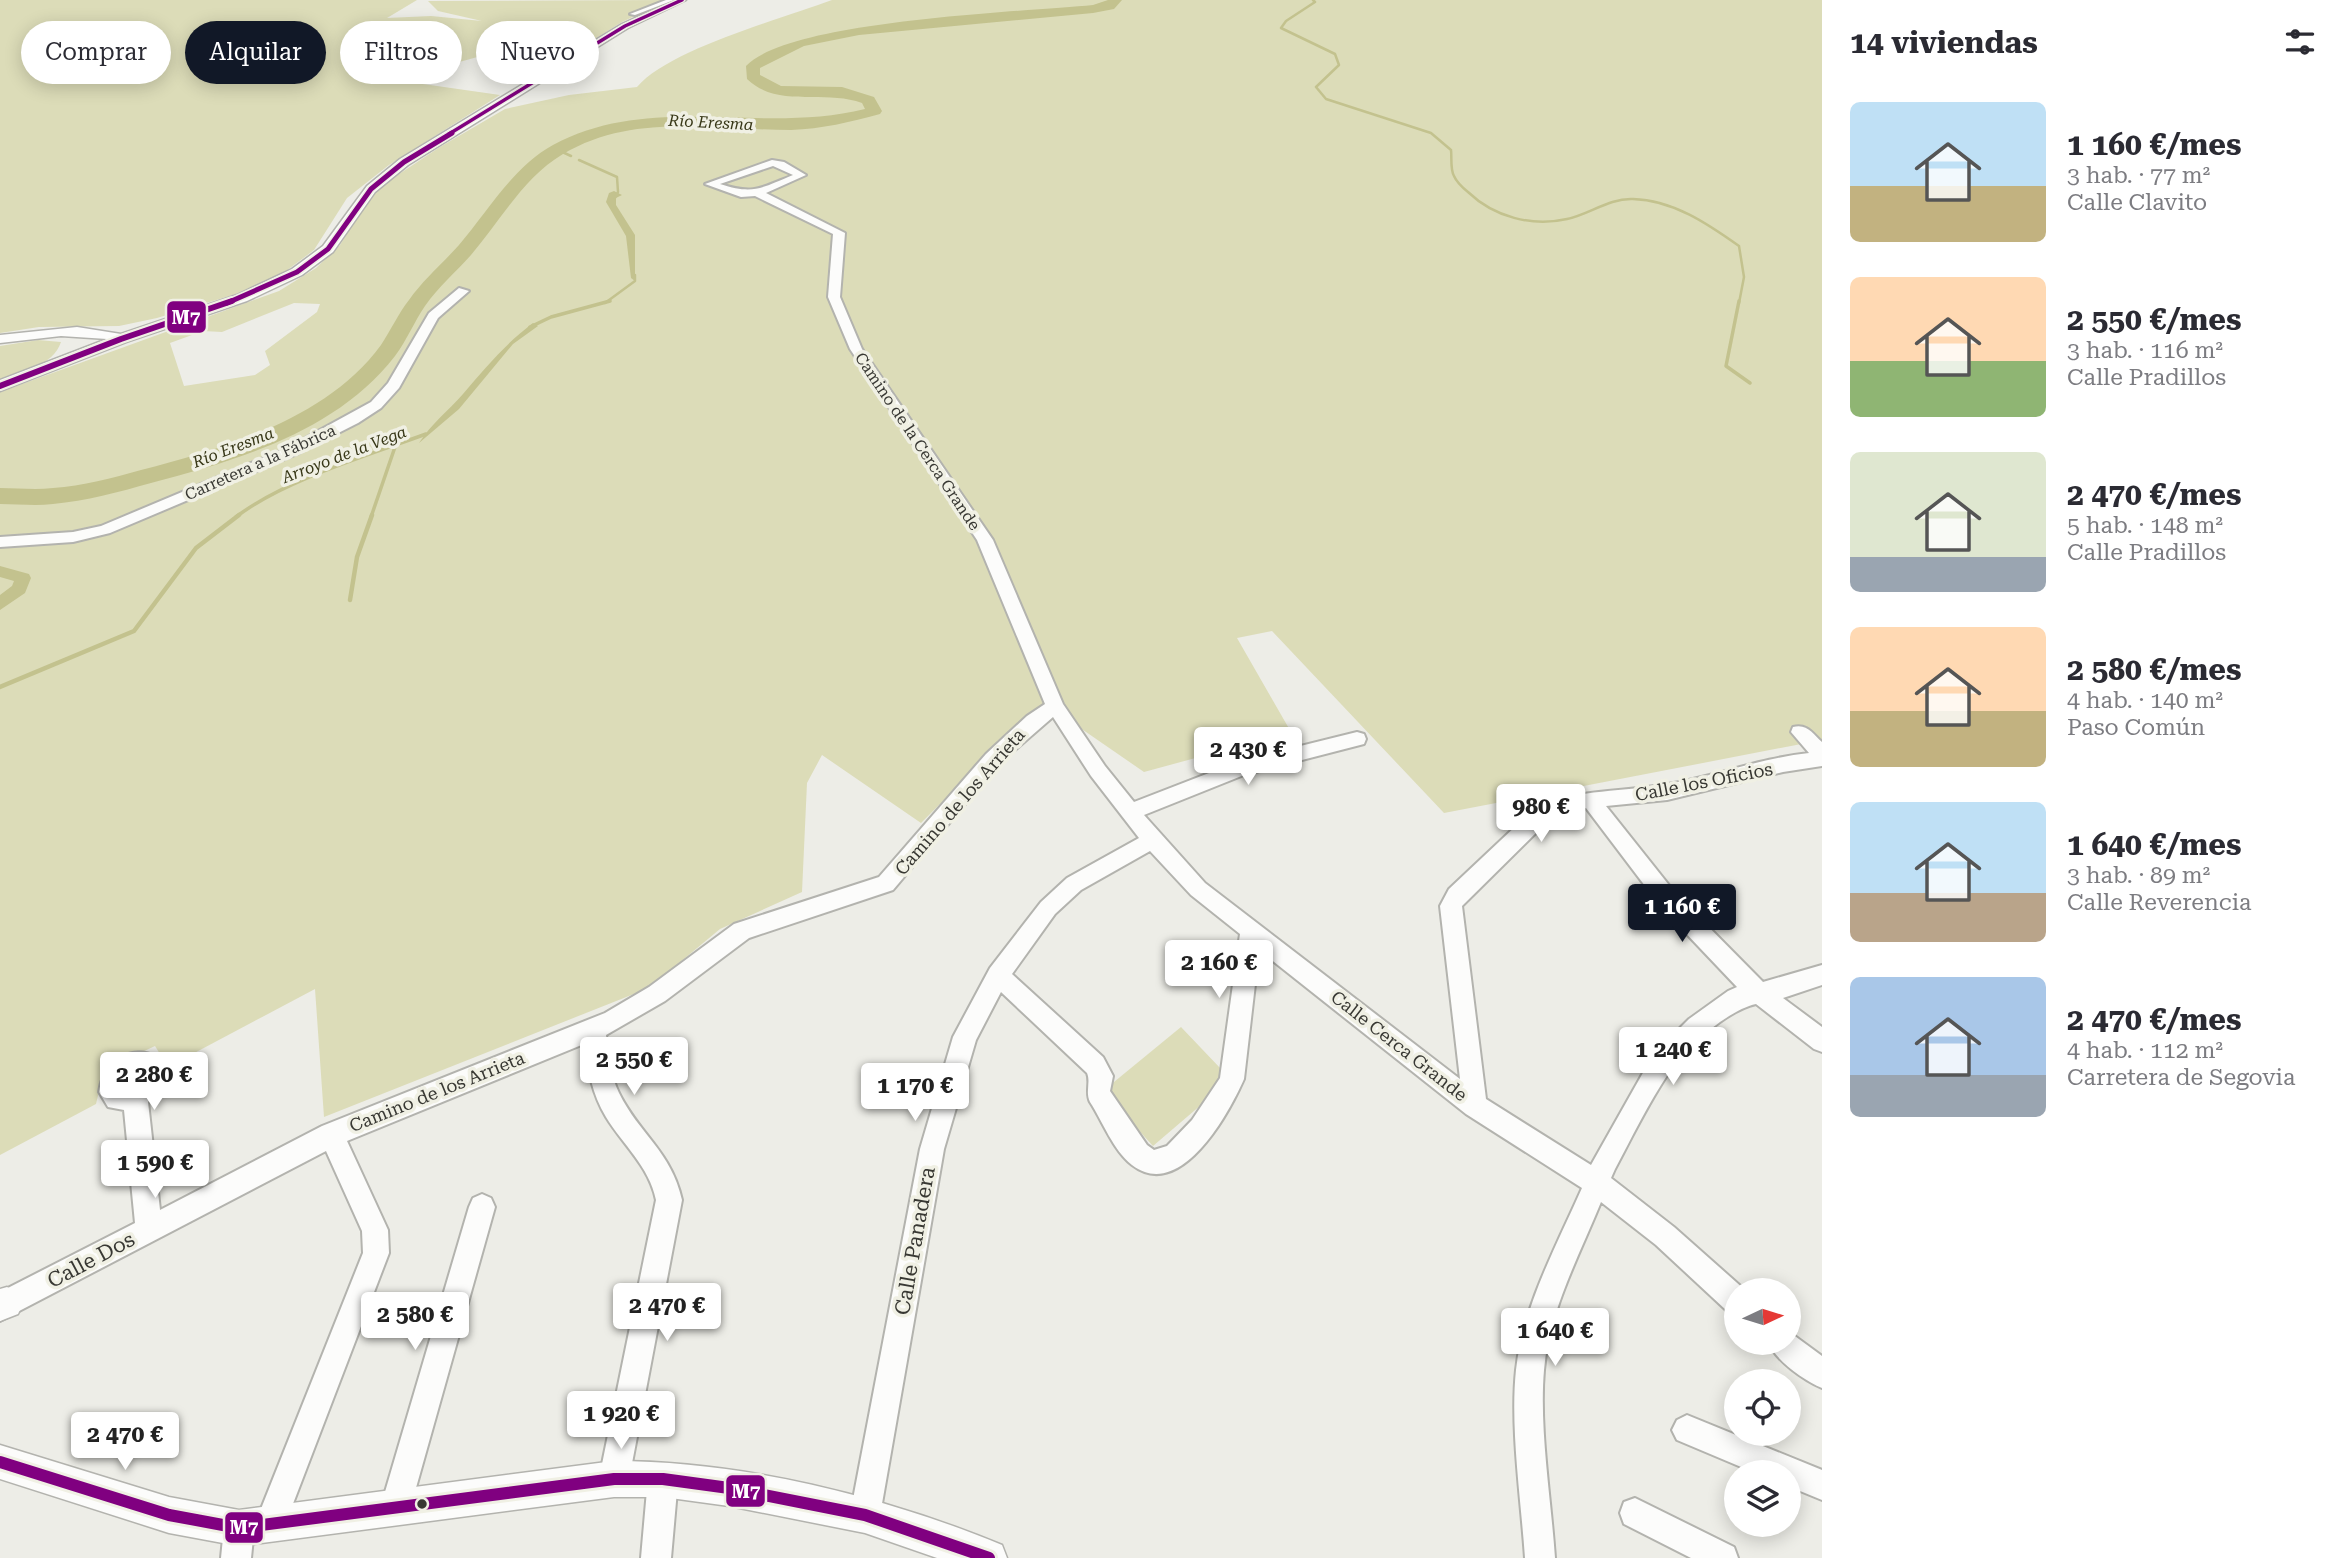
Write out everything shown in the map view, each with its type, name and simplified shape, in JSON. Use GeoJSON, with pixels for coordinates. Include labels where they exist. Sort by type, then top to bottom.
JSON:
{"type":"FeatureCollection","features":[{"type":"Feature","properties":{"kind":"street"},"geometry":{"type":"LineString","coordinates":[[633,14],[671,0]]}},
{"type":"Feature","properties":{"kind":"street"},"geometry":{"type":"LineString","coordinates":[[0,386],[119,340],[267,288],[320,256],[371,189],[404,162],[625,26],[682,0]]}},
{"type":"Feature","properties":{"kind":"street","name":"Camino de la Cerca Grande"},"geometry":{"type":"LineString","coordinates":[[757,193],[802,175],[772,163],[710,184],[741,194],[757,193],[839,233],[834,269],[835,297],[856,349],[985,540],[1051,697]]}},
{"type":"Feature","properties":{"kind":"street","name":"Carretera a la Fábrica"},"geometry":{"type":"LineString","coordinates":[[0,542],[73,537],[105,530],[323,437],[376,405],[394,385],[433,316],[463,290]]}},
{"type":"Feature","properties":{"kind":"street"},"geometry":{"type":"LineString","coordinates":[[82,334],[184,318]]}},
{"type":"Feature","properties":{"kind":"street"},"geometry":{"type":"LineString","coordinates":[[0,339],[62,332],[119,340]]}},
{"type":"Feature","properties":{"kind":"street"},"geometry":{"type":"LineString","coordinates":[[73,358],[82,345],[82,334]]}},
{"type":"Feature","properties":{"kind":"street","name":"Calle Cerca Grande"},"geometry":{"type":"LineString","coordinates":[[1051,697],[1098,771],[1152,840],[1198,889],[1475,1106],[1596,1182],[1665,1236],[1724,1289]]}},
{"type":"Feature","properties":{"kind":"street","name":"Camino de los Arrieta"},"geometry":{"type":"LineString","coordinates":[[331,1135],[594,1029],[635,1009],[742,931],[886,884],[1009,741],[1032,720],[1051,697]]}},
{"type":"Feature","properties":{"kind":"street"},"geometry":{"type":"LineString","coordinates":[[1800,733],[1822,754]]}},
{"type":"Feature","properties":{"kind":"street"},"geometry":{"type":"LineString","coordinates":[[1130,812],[1240,768],[1357,739]]}},
{"type":"Feature","properties":{"kind":"street","name":"Calle los Oficios"},"geometry":{"type":"LineString","coordinates":[[1475,1106],[1451,906],[1453,900],[1544,812],[1591,800],[1670,792],[1822,760]]}},
{"type":"Feature","properties":{"kind":"street"},"geometry":{"type":"LineString","coordinates":[[1591,800],[1629,853],[1696,928],[1758,992],[1822,1041]]}},
{"type":"Feature","properties":{"kind":"street","name":"Calle Panadera"},"geometry":{"type":"LineString","coordinates":[[865,1515],[932,1149],[965,1037],[998,975],[1048,908],[1074,884],[1152,840]]}},
{"type":"Feature","properties":{"kind":"street"},"geometry":{"type":"LineString","coordinates":[[998,975],[1095,1065],[1101,1076],[1098,1094],[1138,1154],[1150,1162],[1160,1163],[1184,1150],[1232,1079],[1251,931]]}},
{"type":"Feature","properties":{"kind":"street"},"geometry":{"type":"LineString","coordinates":[[1540,1558],[1530,1418],[1530,1370],[1537,1333],[1548,1301],[1596,1182],[1661,1063],[1697,1027],[1736,998],[1784,988],[1822,975]]}},
{"type":"Feature","properties":{"kind":"street"},"geometry":{"type":"LineString","coordinates":[[594,1029],[606,1091],[613,1108],[662,1170],[669,1200],[614,1479]]}},
{"type":"Feature","properties":{"kind":"street"},"geometry":{"type":"LineString","coordinates":[[135,1097],[149,1229]]}},
{"type":"Feature","properties":{"kind":"street"},"geometry":{"type":"LineString","coordinates":[[248,1537],[376,1253],[375,1230],[331,1135]]}},
{"type":"Feature","properties":{"kind":"street","name":"Calle Dos"},"geometry":{"type":"LineString","coordinates":[[2,1305],[331,1135]]}},
{"type":"Feature","properties":{"kind":"street"},"geometry":{"type":"LineString","coordinates":[[395,1509],[482,1208]]}},
{"type":"Feature","properties":{"kind":"street"},"geometry":{"type":"LineString","coordinates":[[1798,1355],[1822,1374]]}},
{"type":"Feature","properties":{"kind":"street"},"geometry":{"type":"LineString","coordinates":[[1687,1430],[1822,1485]]}},
{"type":"Feature","properties":{"kind":"street"},"geometry":{"type":"LineString","coordinates":[[0,1462],[248,1537],[395,1509],[614,1479],[663,1479],[756,1493],[865,1515],[922,1547],[989,1558]]}},
{"type":"Feature","properties":{"kind":"street"},"geometry":{"type":"LineString","coordinates":[[656,1558],[663,1479]]}},
{"type":"Feature","properties":{"kind":"street"},"geometry":{"type":"LineString","coordinates":[[1635,1513],[1723,1558]]}},
{"type":"Feature","properties":{"kind":"green space"},"geometry":{"type":"Polygon","coordinates":[[[0,0],[417,0],[387,18],[431,16],[482,21],[476,21],[476,57],[462,61],[462,21],[340,21],[340,84],[423,84],[500,95],[389,165],[347,198],[314,250],[286,271],[236,294],[157,318],[119,326],[39,327],[0,333],[0,0]]]}},
{"type":"Feature","properties":{"kind":"green space"},"geometry":{"type":"Polygon","coordinates":[[[669,0],[622,22],[599,36],[599,21],[482,21],[438,11],[428,1],[669,0]]]}},
{"type":"Feature","properties":{"kind":"green space"},"geometry":{"type":"Polygon","coordinates":[[[832,0],[1822,0],[1822,740],[1444,813],[1272,631],[1237,638],[1291,732],[1144,772],[1073,723],[1033,711],[921,823],[822,755],[807,783],[802,892],[720,929],[649,988],[324,1117],[315,989],[168,1067],[155,1046],[104,1070],[96,1104],[0,1155],[0,392],[279,291],[316,268],[340,245],[365,204],[381,186],[505,109],[569,95],[637,87],[652,73],[699,48],[832,0]],[[294,303],[222,332],[203,331],[170,343],[184,386],[255,375],[270,365],[265,351],[317,312],[320,304],[294,303]]]}},
{"type":"Feature","properties":{"kind":"green space"},"geometry":{"type":"Polygon","coordinates":[[[38,340],[61,342],[57,350],[44,362],[0,380],[0,346],[38,340]]]}},
{"type":"Feature","properties":{"kind":"green space"},"geometry":{"type":"Polygon","coordinates":[[[1181,1027],[1221,1069],[1222,1087],[1153,1146],[1103,1091],[1181,1027]]]}},
{"type":"Feature","properties":{"kind":"shaded area"},"geometry":{"type":"Polygon","coordinates":[[[614,191],[622,195],[616,198],[616,205],[635,235],[635,281],[631,278],[626,236],[606,202],[609,193],[614,191]]]}},
{"type":"Feature","properties":{"kind":"shaded area"},"geometry":{"type":"Polygon","coordinates":[[[533,323],[538,326],[513,344],[459,409],[419,443],[513,339],[533,323]]]}},
{"type":"Feature","properties":{"kind":"waterway","name":"Río Eresma"},"geometry":{"type":"LineString","coordinates":[[0,496],[42,497],[98,489],[234,450],[303,420],[362,379],[386,353],[422,296],[533,169],[559,149],[599,131],[638,122],[677,120],[794,125],[834,121],[874,111],[868,100],[855,95],[770,88],[752,76],[753,66],[800,43],[859,31],[1093,9],[1109,6],[1115,0]]}},
{"type":"Feature","properties":{"kind":"waterway"},"geometry":{"type":"LineString","coordinates":[[1313,0],[1315,2],[1286,21],[1281,28],[1335,54],[1339,65],[1316,87],[1326,99],[1431,133],[1451,150],[1453,173],[1460,185],[1478,201],[1514,218],[1540,222],[1567,219],[1624,199],[1648,200],[1689,215],[1739,246],[1744,277],[1739,303]]}},
{"type":"Feature","properties":{"kind":"waterway","name":"Arroyo de la Vega"},"geometry":{"type":"LineString","coordinates":[[558,150],[571,156]]}},
{"type":"Feature","properties":{"kind":"waterway","name":"Arroyo de la Vega"},"geometry":{"type":"LineString","coordinates":[[579,160],[617,177],[618,192],[615,198]]}},
{"type":"Feature","properties":{"kind":"waterway","name":"Arroyo de la Vega"},"geometry":{"type":"LineString","coordinates":[[606,302],[635,281],[635,275]]}},
{"type":"Feature","properties":{"kind":"waterway"},"geometry":{"type":"LineString","coordinates":[[1739,301],[1726,366],[1750,383]]}},
{"type":"Feature","properties":{"kind":"waterway","name":"Arroyo de la Vega"},"geometry":{"type":"LineString","coordinates":[[530,327],[551,317],[606,302]]}},
{"type":"Feature","properties":{"kind":"waterway","name":"Arroyo de la Vega"},"geometry":{"type":"LineString","coordinates":[[239,515],[302,480],[426,434]]}},
{"type":"Feature","properties":{"kind":"waterway"},"geometry":{"type":"LineString","coordinates":[[371,517],[395,447]]}},
{"type":"Feature","properties":{"kind":"waterway","name":"Arroyo de la Vega"},"geometry":{"type":"LineString","coordinates":[[0,687],[134,631],[196,548],[239,515]]}},
{"type":"Feature","properties":{"kind":"waterway"},"geometry":{"type":"LineString","coordinates":[[350,600],[357,557],[372,515]]}},
{"type":"Feature","properties":{"kind":"waterway"},"geometry":{"type":"LineString","coordinates":[[0,571],[23,578],[19,589],[0,604]]}},
{"type":"Feature","properties":{"kind":"transit line","name":"M7"},"geometry":{"type":"LineString","coordinates":[[0,386],[121,339],[242,298],[297,272],[328,249],[371,189],[404,162],[625,26],[682,0]]}},
{"type":"Feature","properties":{"kind":"transit line","name":"M7"},"geometry":{"type":"LineString","coordinates":[[0,1462],[169,1515],[239,1528],[614,1479],[663,1479],[729,1488],[865,1515],[989,1558]]}}]}
